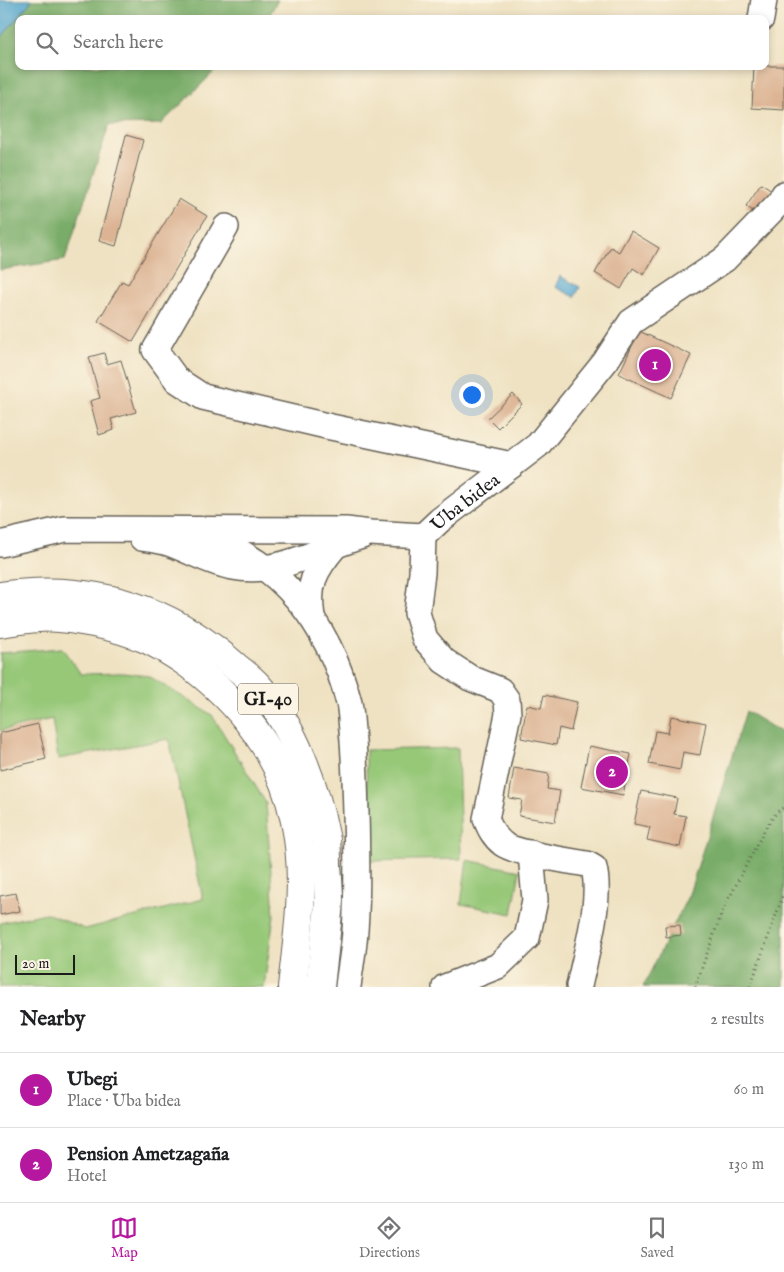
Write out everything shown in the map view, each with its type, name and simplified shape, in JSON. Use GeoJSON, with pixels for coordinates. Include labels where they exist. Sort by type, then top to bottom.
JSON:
{"type":"FeatureCollection","features":[{"type":"Feature","properties":{"kind":"main road","name":"GI-40"},"geometry":{"type":"LineString","coordinates":[[0,596],[42,592],[78,593],[137,607],[169,620],[210,644],[258,686],[277,712],[301,755],[316,800],[326,842],[329,899],[320,987]]}},
{"type":"Feature","properties":{"kind":"main road","name":"GI-40"},"geometry":{"type":"LineString","coordinates":[[0,623],[27,618],[58,618],[102,625],[143,637],[172,653],[206,677],[244,715],[265,744],[282,779],[295,821],[301,868],[299,922],[292,986]]}},
{"type":"Feature","properties":{"kind":"street"},"geometry":{"type":"LineString","coordinates":[[761,15],[764,0]]}},
{"type":"Feature","properties":{"kind":"street","name":"Uba bidea"},"geometry":{"type":"LineString","coordinates":[[0,544],[64,529],[346,530],[370,534],[423,536],[440,520],[538,444],[605,362],[631,322],[725,259],[779,203],[784,194]]}},
{"type":"Feature","properties":{"kind":"street"},"geometry":{"type":"LineString","coordinates":[[226,227],[155,350],[177,380],[203,397],[331,428],[512,465]]}},
{"type":"Feature","properties":{"kind":"street"},"geometry":{"type":"LineString","coordinates":[[173,529],[212,540],[237,550],[265,568],[289,588],[312,617],[336,660],[349,705],[355,759],[358,869],[355,932],[348,987]]}},
{"type":"Feature","properties":{"kind":"street"},"geometry":{"type":"LineString","coordinates":[[103,530],[165,542],[212,562],[234,568],[265,568],[301,558],[335,546],[345,540],[370,534]]}},
{"type":"Feature","properties":{"kind":"street"},"geometry":{"type":"LineString","coordinates":[[423,536],[422,573],[417,614],[425,639],[444,661],[470,678],[500,690],[507,700],[508,714],[486,819],[492,833],[504,846],[587,864],[594,868],[597,879],[595,908],[579,986]]}},
{"type":"Feature","properties":{"kind":"street"},"geometry":{"type":"LineString","coordinates":[[312,617],[309,599],[314,576],[335,546]]}},
{"type":"Feature","properties":{"kind":"street"},"geometry":{"type":"LineString","coordinates":[[445,987],[498,966],[527,938],[535,900],[531,853]]}},
{"type":"Feature","properties":{"kind":"path"},"geometry":{"type":"LineString","coordinates":[[695,987],[722,912],[765,829],[776,813],[784,807]]}},
{"type":"Feature","properties":{"kind":"path"},"geometry":{"type":"LineString","coordinates":[[750,987],[784,893]]}},
{"type":"Feature","properties":{"kind":"green space"},"geometry":{"type":"Polygon","coordinates":[[[32,0],[278,0],[269,15],[20,15],[32,0]]]}},
{"type":"Feature","properties":{"kind":"green space"},"geometry":{"type":"Polygon","coordinates":[[[15,21],[15,70],[216,70],[161,124],[109,125],[65,260],[0,270],[0,39],[15,21]]]}},
{"type":"Feature","properties":{"kind":"green space"},"geometry":{"type":"Polygon","coordinates":[[[62,648],[81,674],[123,673],[149,676],[212,715],[266,803],[274,915],[264,987],[0,987],[0,923],[46,913],[85,929],[203,899],[169,739],[58,759],[52,719],[0,731],[0,653],[62,648]]]}},
{"type":"Feature","properties":{"kind":"green space"},"geometry":{"type":"Polygon","coordinates":[[[746,711],[784,734],[784,987],[643,987],[689,894],[746,711]]]}},
{"type":"Feature","properties":{"kind":"green space"},"geometry":{"type":"Polygon","coordinates":[[[458,748],[461,859],[368,861],[366,750],[458,748]]]}},
{"type":"Feature","properties":{"kind":"green space"},"geometry":{"type":"Polygon","coordinates":[[[467,860],[520,871],[512,914],[461,904],[467,860]]]}},
{"type":"Feature","properties":{"kind":"water"},"geometry":{"type":"Polygon","coordinates":[[[0,0],[32,0],[20,15],[15,15],[15,21],[0,39],[0,0]]]}},
{"type":"Feature","properties":{"kind":"water"},"geometry":{"type":"Polygon","coordinates":[[[560,276],[580,287],[575,297],[555,287],[560,276]]]}},
{"type":"Feature","properties":{"kind":"building"},"geometry":{"type":"Polygon","coordinates":[[[769,66],[784,66],[784,110],[752,108],[754,70],[769,70],[769,66]]]}},
{"type":"Feature","properties":{"kind":"building"},"geometry":{"type":"Polygon","coordinates":[[[126,135],[143,140],[116,246],[99,241],[126,135]]]}},
{"type":"Feature","properties":{"kind":"building"},"geometry":{"type":"Polygon","coordinates":[[[761,184],[772,191],[757,214],[746,206],[761,184]]]}},
{"type":"Feature","properties":{"kind":"building"},"geometry":{"type":"Polygon","coordinates":[[[179,199],[207,216],[133,342],[98,321],[122,281],[128,284],[179,199]]]}},
{"type":"Feature","properties":{"kind":"building"},"geometry":{"type":"Polygon","coordinates":[[[631,231],[659,248],[644,275],[633,268],[621,289],[595,273],[611,247],[619,252],[631,231]]]}},
{"type":"Feature","properties":{"kind":"building"},"geometry":{"type":"Polygon","coordinates":[[[639,331],[691,355],[671,398],[619,374],[639,331]]]}},
{"type":"Feature","properties":{"kind":"building"},"geometry":{"type":"Polygon","coordinates":[[[104,353],[107,364],[121,360],[136,412],[111,419],[114,430],[99,435],[90,401],[100,398],[89,357],[104,353]]]}},
{"type":"Feature","properties":{"kind":"building"},"geometry":{"type":"Polygon","coordinates":[[[513,394],[522,404],[498,428],[488,418],[513,394]]]}},
{"type":"Feature","properties":{"kind":"building"},"geometry":{"type":"Polygon","coordinates":[[[544,695],[577,702],[571,731],[559,728],[556,745],[521,738],[527,705],[541,708],[544,695]]]}},
{"type":"Feature","properties":{"kind":"building"},"geometry":{"type":"Polygon","coordinates":[[[671,716],[706,723],[700,755],[683,752],[680,770],[649,764],[655,731],[668,733],[671,716]]]}},
{"type":"Feature","properties":{"kind":"building"},"geometry":{"type":"Polygon","coordinates":[[[38,724],[46,759],[0,770],[0,733],[38,724]]]}},
{"type":"Feature","properties":{"kind":"building"},"geometry":{"type":"Polygon","coordinates":[[[589,746],[631,754],[623,795],[581,787],[589,746]]]}},
{"type":"Feature","properties":{"kind":"building"},"geometry":{"type":"Polygon","coordinates":[[[514,768],[549,774],[547,789],[560,791],[555,822],[519,816],[522,800],[509,798],[514,768]]]}},
{"type":"Feature","properties":{"kind":"building"},"geometry":{"type":"Polygon","coordinates":[[[641,791],[677,798],[674,814],[686,816],[680,847],[647,840],[650,827],[634,824],[641,791]]]}},
{"type":"Feature","properties":{"kind":"building"},"geometry":{"type":"Polygon","coordinates":[[[16,893],[20,911],[0,915],[0,896],[16,893]]]}},
{"type":"Feature","properties":{"kind":"building"},"geometry":{"type":"Polygon","coordinates":[[[680,925],[681,935],[666,937],[665,926],[680,925]]]}},
{"type":"Feature","properties":{"kind":"place","name":"Ubegi"},"geometry":{"type":"Point","coordinates":[655,365]}},
{"type":"Feature","properties":{"kind":"place","name":"Pension Ametzagaña"},"geometry":{"type":"Point","coordinates":[612,772]}}]}
